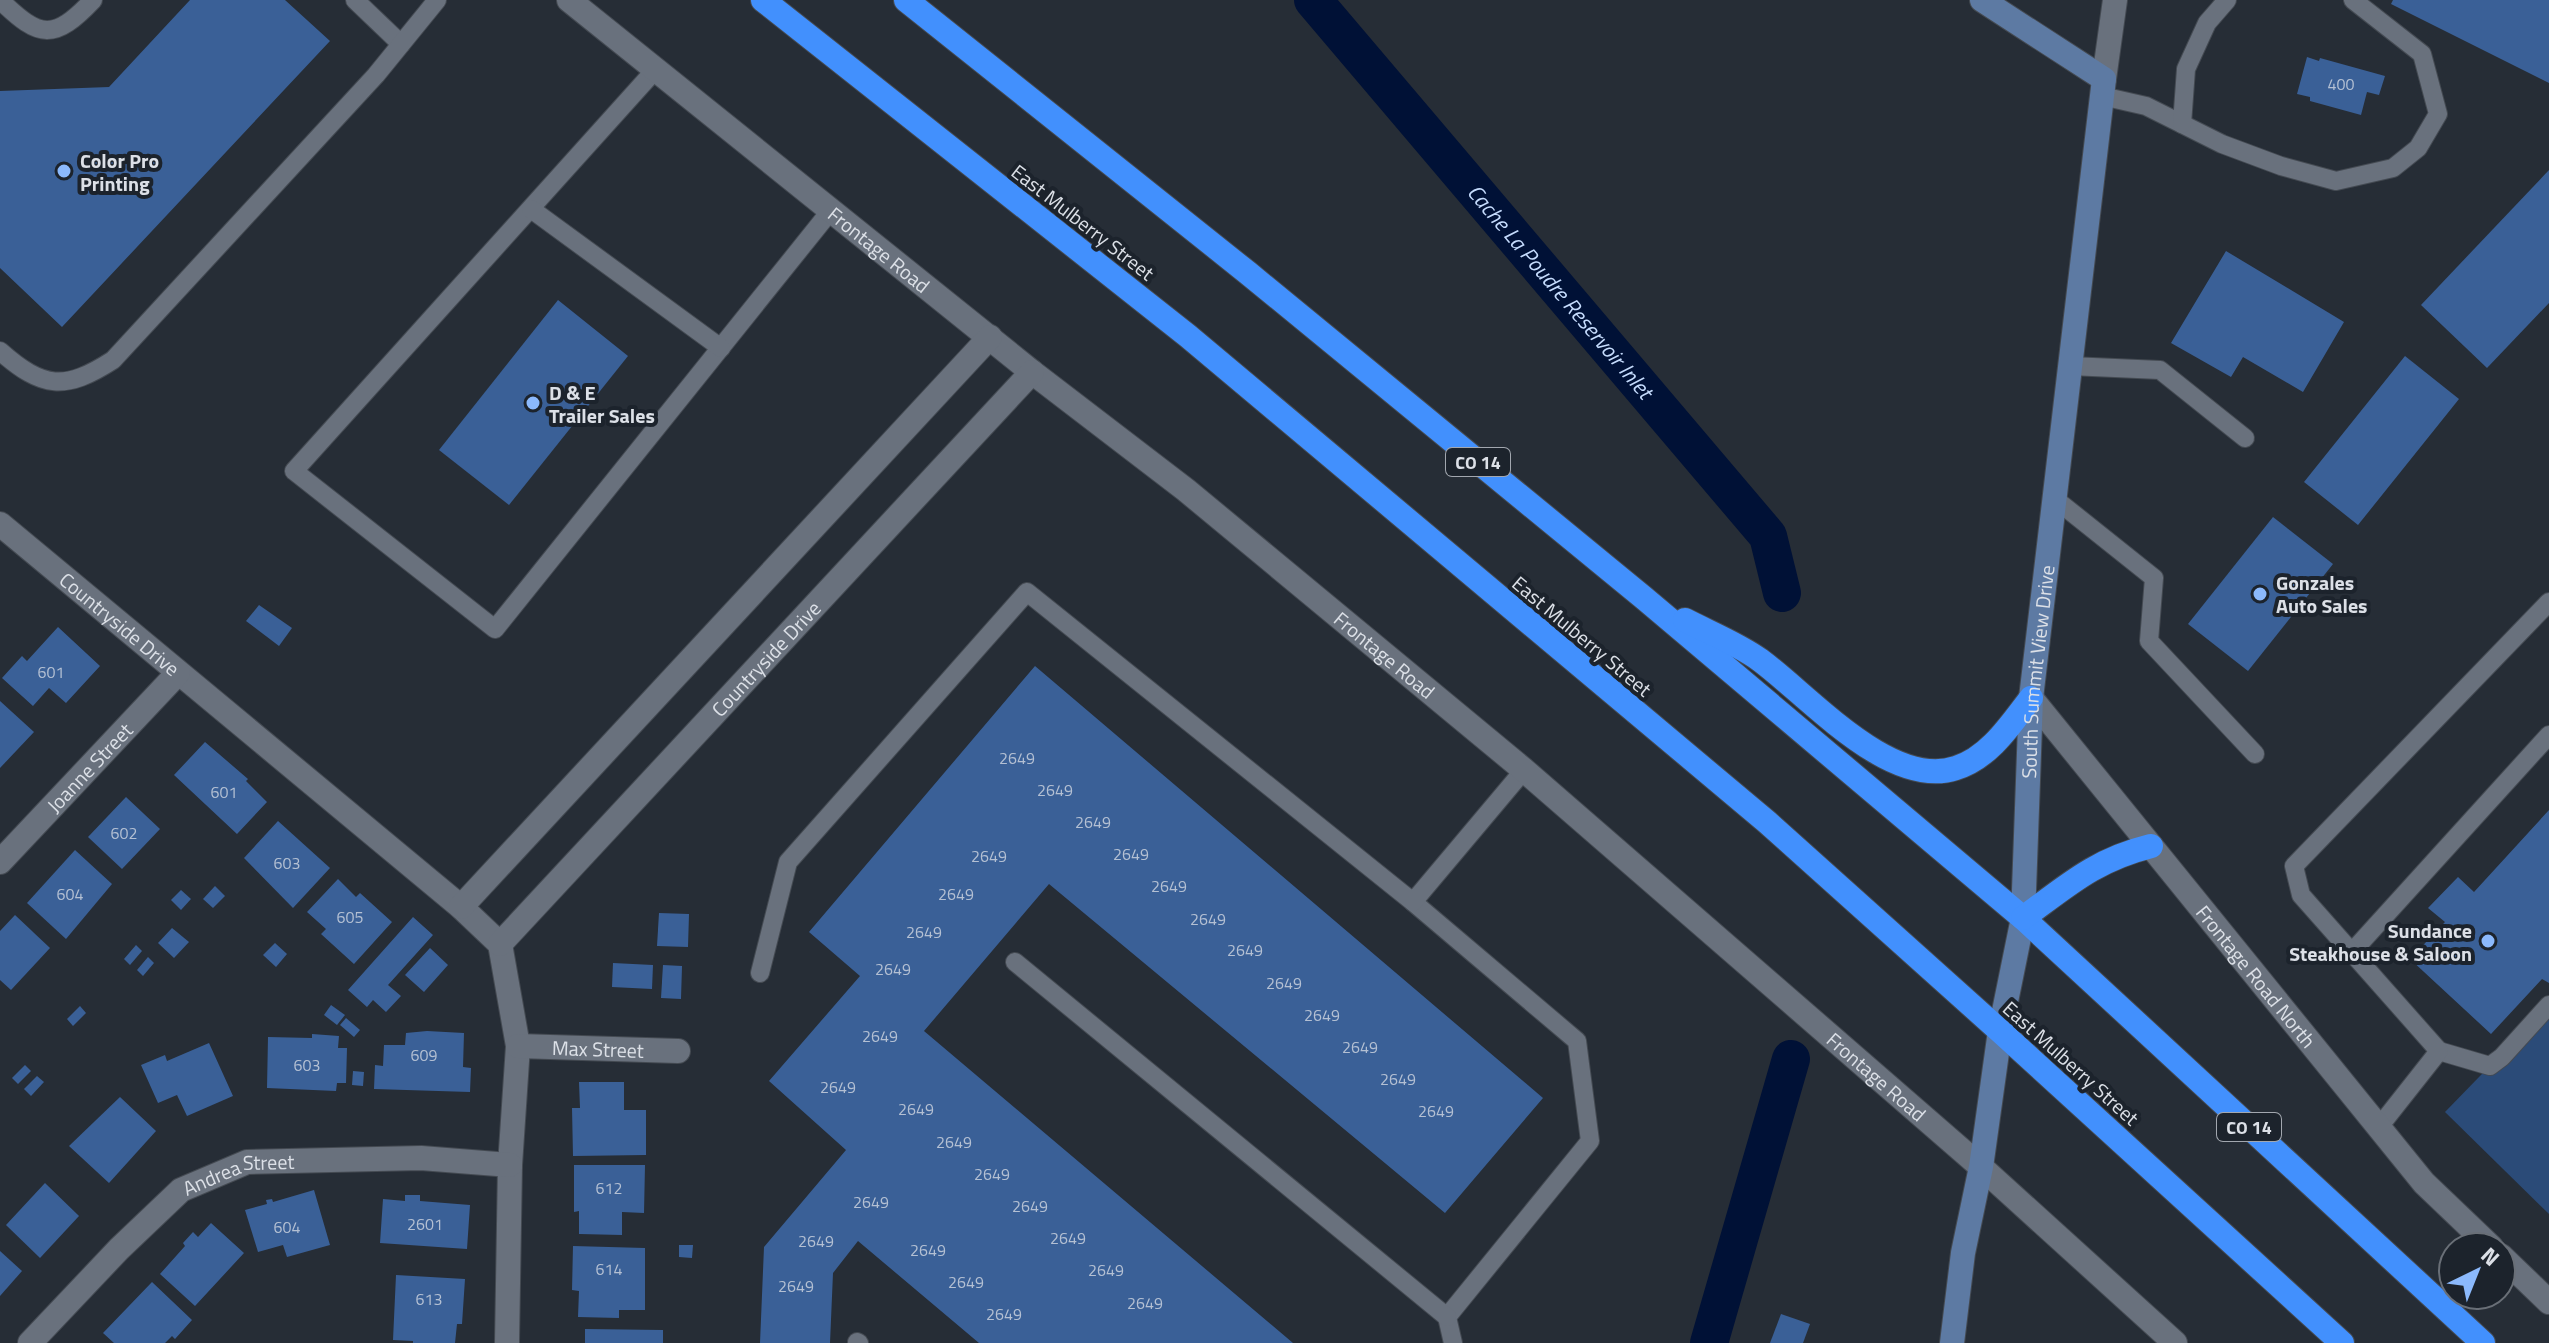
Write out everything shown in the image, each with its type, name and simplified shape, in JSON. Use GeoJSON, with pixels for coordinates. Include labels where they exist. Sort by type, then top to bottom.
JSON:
{"type":"FeatureCollection","features":[{"type":"Feature","properties":{"kind":"highway","name":"East Mulberry Street"},"geometry":{"type":"LineString","coordinates":[[763,0],[1188,336],[1767,822],[2342,1343]]}},
{"type":"Feature","properties":{"kind":"highway","name":"CO 14"},"geometry":{"type":"LineString","coordinates":[[906,0],[920,8],[1248,273],[1644,598],[2023,918],[2483,1343]]}},
{"type":"Feature","properties":{"kind":"highway"},"geometry":{"type":"LineString","coordinates":[[1644,598],[1758,658],[1866,746],[1891,761],[1910,767],[1935,772],[1958,768],[1981,754],[2004,733],[2031,698]]}},
{"type":"Feature","properties":{"kind":"highway"},"geometry":{"type":"LineString","coordinates":[[2023,918],[2086,871],[2119,854],[2151,846]]}},
{"type":"Feature","properties":{"kind":"street","name":"Frontage Road"},"geometry":{"type":"LineString","coordinates":[[569,0],[1032,372],[1186,490],[1524,770],[1981,1167],[2175,1343]]}},
{"type":"Feature","properties":{"kind":"street"},"geometry":{"type":"LineString","coordinates":[[1982,0],[2103,87]]}},
{"type":"Feature","properties":{"kind":"street","name":"South Summit View Drive"},"geometry":{"type":"LineString","coordinates":[[1952,1343],[1963,1253],[1981,1167],[2000,1031],[2023,918],[2031,698],[2115,0]]}},
{"type":"Feature","properties":{"kind":"street"},"geometry":{"type":"LineString","coordinates":[[461,907],[990,337]]}},
{"type":"Feature","properties":{"kind":"street","name":"Countryside Drive"},"geometry":{"type":"LineString","coordinates":[[0,524],[461,907],[500,944],[1032,372]]}},
{"type":"Feature","properties":{"kind":"street","name":"Joanne Street"},"geometry":{"type":"LineString","coordinates":[[0,862],[178,673]]}},
{"type":"Feature","properties":{"kind":"street","name":"Frontage Road North"},"geometry":{"type":"LineString","coordinates":[[2031,698],[2424,1183],[2474,1231]]}},
{"type":"Feature","properties":{"kind":"street"},"geometry":{"type":"LineString","coordinates":[[500,944],[518,1046],[510,1165],[507,1343]]}},
{"type":"Feature","properties":{"kind":"street","name":"Max Street"},"geometry":{"type":"LineString","coordinates":[[518,1046],[678,1051]]}},
{"type":"Feature","properties":{"kind":"street","name":"Andrea Street"},"geometry":{"type":"LineString","coordinates":[[30,1343],[119,1249],[181,1190],[247,1162],[421,1158],[510,1165]]}},
{"type":"Feature","properties":{"kind":"street"},"geometry":{"type":"LineString","coordinates":[[2517,1271],[2549,1302]]}},
{"type":"Feature","properties":{"kind":"lane"},"geometry":{"type":"LineString","coordinates":[[0,0],[23,23],[40,30],[62,28],[74,21],[93,0]]}},
{"type":"Feature","properties":{"kind":"lane"},"geometry":{"type":"LineString","coordinates":[[355,0],[401,44]]}},
{"type":"Feature","properties":{"kind":"lane"},"geometry":{"type":"LineString","coordinates":[[0,351],[39,380],[55,383],[70,382],[113,360],[376,75],[437,0]]}},
{"type":"Feature","properties":{"kind":"lane"},"geometry":{"type":"LineString","coordinates":[[2182,124],[2186,69],[2207,23],[2227,0]]}},
{"type":"Feature","properties":{"kind":"lane"},"geometry":{"type":"LineString","coordinates":[[2103,87],[2222,144],[2281,166],[2336,181],[2393,168],[2418,148],[2438,114],[2422,54],[2353,0]]}},
{"type":"Feature","properties":{"kind":"lane"},"geometry":{"type":"LineString","coordinates":[[656,69],[294,471],[495,629],[832,209]]}},
{"type":"Feature","properties":{"kind":"lane"},"geometry":{"type":"LineString","coordinates":[[531,209],[721,348]]}},
{"type":"Feature","properties":{"kind":"lane"},"geometry":{"type":"LineString","coordinates":[[2070,366],[2160,370],[2245,438]]}},
{"type":"Feature","properties":{"kind":"lane"},"geometry":{"type":"LineString","coordinates":[[2055,499],[2154,578],[2149,641],[2255,754]]}},
{"type":"Feature","properties":{"kind":"lane"},"geometry":{"type":"LineString","coordinates":[[760,973],[788,862],[1027,592],[1413,902],[1577,1041],[1590,1141],[1447,1317]]}},
{"type":"Feature","properties":{"kind":"lane"},"geometry":{"type":"LineString","coordinates":[[2549,602],[2294,866],[2301,895],[2439,1051],[2490,1066],[2549,1005]]}},
{"type":"Feature","properties":{"kind":"lane"},"geometry":{"type":"LineString","coordinates":[[2352,952],[2546,738]]}},
{"type":"Feature","properties":{"kind":"lane"},"geometry":{"type":"LineString","coordinates":[[1413,902],[1524,770]]}},
{"type":"Feature","properties":{"kind":"lane"},"geometry":{"type":"LineString","coordinates":[[1015,962],[1447,1317],[1453,1343]]}},
{"type":"Feature","properties":{"kind":"lane"},"geometry":{"type":"LineString","coordinates":[[2379,1127],[2439,1051]]}},
{"type":"Feature","properties":{"kind":"shaded area"},"geometry":{"type":"Polygon","coordinates":[[[2549,1005],[2549,1214],[2445,1112],[2549,1005]]]}},
{"type":"Feature","properties":{"kind":"building"},"geometry":{"type":"Polygon","coordinates":[[[190,0],[285,0],[330,41],[62,327],[0,268],[0,91],[109,87],[190,0]]]}},
{"type":"Feature","properties":{"kind":"building"},"geometry":{"type":"Polygon","coordinates":[[[2393,0],[2549,0],[2549,83],[2391,4],[2393,0]]]}},
{"type":"Feature","properties":{"kind":"building"},"geometry":{"type":"Polygon","coordinates":[[[2307,57],[2385,76],[2379,95],[2367,92],[2361,115],[2310,101],[2310,97],[2297,94],[2307,57]]]}},
{"type":"Feature","properties":{"kind":"building"},"geometry":{"type":"Polygon","coordinates":[[[2549,170],[2549,303],[2487,368],[2421,305],[2549,170]]]}},
{"type":"Feature","properties":{"kind":"building"},"geometry":{"type":"Polygon","coordinates":[[[2226,251],[2344,322],[2303,392],[2243,357],[2231,377],[2171,343],[2226,251]]]}},
{"type":"Feature","properties":{"kind":"building","name":"D & E Trailer Sales"},"geometry":{"type":"Polygon","coordinates":[[[558,300],[628,356],[509,505],[439,450],[558,300]]]}},
{"type":"Feature","properties":{"kind":"building"},"geometry":{"type":"Polygon","coordinates":[[[2405,356],[2459,399],[2358,525],[2304,482],[2405,356]]]}},
{"type":"Feature","properties":{"kind":"building","name":"Gonzales Auto Sales"},"geometry":{"type":"Polygon","coordinates":[[[2273,517],[2333,564],[2248,671],[2188,624],[2273,517]]]}},
{"type":"Feature","properties":{"kind":"building"},"geometry":{"type":"Polygon","coordinates":[[[259,605],[292,628],[279,646],[246,621],[259,605]]]}},
{"type":"Feature","properties":{"kind":"building"},"geometry":{"type":"Polygon","coordinates":[[[58,627],[100,666],[66,703],[49,688],[33,706],[2,678],[22,656],[27,661],[58,627]]]}},
{"type":"Feature","properties":{"kind":"building"},"geometry":{"type":"Polygon","coordinates":[[[1035,666],[1543,1098],[1445,1213],[1049,884],[924,1031],[1293,1343],[979,1343],[858,1241],[833,1273],[830,1343],[760,1343],[764,1247],[846,1150],[769,1081],[860,976],[809,932],[1035,666]]]}},
{"type":"Feature","properties":{"kind":"building"},"geometry":{"type":"Polygon","coordinates":[[[0,701],[34,732],[0,768],[0,701]]]}},
{"type":"Feature","properties":{"kind":"building"},"geometry":{"type":"Polygon","coordinates":[[[205,742],[248,779],[246,781],[267,802],[237,834],[174,775],[205,742]]]}},
{"type":"Feature","properties":{"kind":"building"},"geometry":{"type":"Polygon","coordinates":[[[126,797],[160,829],[122,869],[88,837],[126,797]]]}},
{"type":"Feature","properties":{"kind":"building","name":"Sundance Steakhouse & Saloon"},"geometry":{"type":"Polygon","coordinates":[[[2549,810],[2549,983],[2542,979],[2491,1034],[2410,959],[2445,922],[2428,908],[2458,877],[2474,892],[2549,810]]]}},
{"type":"Feature","properties":{"kind":"building"},"geometry":{"type":"Polygon","coordinates":[[[278,821],[330,868],[293,908],[244,858],[278,821]]]}},
{"type":"Feature","properties":{"kind":"building"},"geometry":{"type":"Polygon","coordinates":[[[75,850],[112,884],[66,939],[27,903],[75,850]]]}},
{"type":"Feature","properties":{"kind":"building"},"geometry":{"type":"Polygon","coordinates":[[[338,879],[356,897],[360,893],[392,922],[354,964],[321,934],[326,929],[307,912],[338,879]]]}},
{"type":"Feature","properties":{"kind":"building"},"geometry":{"type":"Polygon","coordinates":[[[215,886],[225,896],[213,908],[203,899],[215,886]]]}},
{"type":"Feature","properties":{"kind":"building"},"geometry":{"type":"Polygon","coordinates":[[[181,890],[191,899],[181,910],[171,900],[181,890]]]}},
{"type":"Feature","properties":{"kind":"building"},"geometry":{"type":"Polygon","coordinates":[[[659,913],[689,914],[688,947],[657,946],[659,913]]]}},
{"type":"Feature","properties":{"kind":"building"},"geometry":{"type":"Polygon","coordinates":[[[15,915],[50,948],[11,990],[0,980],[0,931],[15,915]]]}},
{"type":"Feature","properties":{"kind":"building"},"geometry":{"type":"Polygon","coordinates":[[[413,917],[433,935],[388,985],[401,996],[386,1012],[373,1000],[367,1007],[348,990],[413,917]]]}},
{"type":"Feature","properties":{"kind":"building"},"geometry":{"type":"Polygon","coordinates":[[[172,928],[189,942],[174,958],[158,943],[172,928]]]}},
{"type":"Feature","properties":{"kind":"building"},"geometry":{"type":"Polygon","coordinates":[[[275,943],[287,954],[276,967],[263,955],[275,943]]]}},
{"type":"Feature","properties":{"kind":"building"},"geometry":{"type":"Polygon","coordinates":[[[136,945],[142,951],[130,965],[124,959],[136,945]]]}},
{"type":"Feature","properties":{"kind":"building"},"geometry":{"type":"Polygon","coordinates":[[[430,948],[448,965],[424,992],[405,975],[430,948]]]}},
{"type":"Feature","properties":{"kind":"building"},"geometry":{"type":"Polygon","coordinates":[[[148,957],[154,963],[143,976],[137,970],[148,957]]]}},
{"type":"Feature","properties":{"kind":"building"},"geometry":{"type":"Polygon","coordinates":[[[613,963],[653,965],[652,989],[612,987],[613,963]]]}},
{"type":"Feature","properties":{"kind":"building"},"geometry":{"type":"Polygon","coordinates":[[[663,965],[682,966],[681,999],[661,998],[663,965]]]}},
{"type":"Feature","properties":{"kind":"building"},"geometry":{"type":"Polygon","coordinates":[[[331,1005],[345,1015],[337,1025],[324,1015],[331,1005]]]}},
{"type":"Feature","properties":{"kind":"building"},"geometry":{"type":"Polygon","coordinates":[[[80,1006],[86,1013],[73,1026],[67,1019],[80,1006]]]}},
{"type":"Feature","properties":{"kind":"building"},"geometry":{"type":"Polygon","coordinates":[[[346,1018],[360,1030],[354,1037],[340,1025],[346,1018]]]}},
{"type":"Feature","properties":{"kind":"building"},"geometry":{"type":"Polygon","coordinates":[[[406,1033],[464,1033],[463,1067],[471,1068],[470,1092],[374,1089],[375,1065],[383,1066],[384,1045],[405,1045],[406,1033]]]}},
{"type":"Feature","properties":{"kind":"building"},"geometry":{"type":"Polygon","coordinates":[[[312,1034],[339,1036],[338,1048],[347,1048],[346,1083],[337,1083],[336,1091],[267,1088],[268,1037],[312,1038],[312,1034]]]}},
{"type":"Feature","properties":{"kind":"building"},"geometry":{"type":"Polygon","coordinates":[[[209,1043],[233,1096],[187,1116],[177,1095],[158,1103],[141,1065],[165,1055],[167,1061],[209,1043]]]}},
{"type":"Feature","properties":{"kind":"building"},"geometry":{"type":"Polygon","coordinates":[[[25,1065],[31,1071],[18,1084],[12,1078],[25,1065]]]}},
{"type":"Feature","properties":{"kind":"building"},"geometry":{"type":"Polygon","coordinates":[[[353,1071],[364,1072],[363,1086],[352,1085],[353,1071]]]}},
{"type":"Feature","properties":{"kind":"building"},"geometry":{"type":"Polygon","coordinates":[[[37,1076],[44,1082],[31,1096],[24,1089],[37,1076]]]}},
{"type":"Feature","properties":{"kind":"building"},"geometry":{"type":"Polygon","coordinates":[[[579,1082],[624,1082],[624,1110],[646,1110],[646,1155],[573,1156],[572,1108],[580,1108],[579,1082]]]}},
{"type":"Feature","properties":{"kind":"building"},"geometry":{"type":"Polygon","coordinates":[[[120,1097],[156,1131],[109,1183],[69,1146],[120,1097]]]}},
{"type":"Feature","properties":{"kind":"building"},"geometry":{"type":"Polygon","coordinates":[[[574,1165],[645,1165],[644,1213],[622,1212],[622,1235],[579,1234],[579,1211],[574,1212],[574,1165]]]}},
{"type":"Feature","properties":{"kind":"building"},"geometry":{"type":"Polygon","coordinates":[[[45,1183],[79,1216],[40,1258],[6,1225],[45,1183]]]}},
{"type":"Feature","properties":{"kind":"building"},"geometry":{"type":"Polygon","coordinates":[[[314,1190],[330,1245],[287,1257],[283,1245],[258,1252],[245,1210],[267,1204],[266,1200],[272,1199],[273,1202],[314,1190]]]}},
{"type":"Feature","properties":{"kind":"building"},"geometry":{"type":"Polygon","coordinates":[[[405,1195],[420,1195],[420,1201],[470,1205],[467,1249],[380,1243],[383,1199],[405,1201],[405,1195]]]}},
{"type":"Feature","properties":{"kind":"building"},"geometry":{"type":"Polygon","coordinates":[[[211,1223],[244,1253],[195,1306],[160,1274],[193,1232],[198,1237],[211,1223]]]}},
{"type":"Feature","properties":{"kind":"building"},"geometry":{"type":"Polygon","coordinates":[[[679,1245],[693,1245],[692,1258],[679,1257],[679,1245]]]}},
{"type":"Feature","properties":{"kind":"building"},"geometry":{"type":"Polygon","coordinates":[[[573,1246],[645,1248],[645,1310],[619,1310],[619,1318],[578,1317],[579,1291],[572,1290],[573,1246]]]}},
{"type":"Feature","properties":{"kind":"building"},"geometry":{"type":"Polygon","coordinates":[[[0,1251],[22,1271],[0,1296],[0,1251]]]}},
{"type":"Feature","properties":{"kind":"building"},"geometry":{"type":"Polygon","coordinates":[[[396,1275],[465,1279],[462,1324],[457,1324],[455,1343],[393,1340],[396,1275]]]}},
{"type":"Feature","properties":{"kind":"building"},"geometry":{"type":"Polygon","coordinates":[[[152,1282],[192,1320],[175,1339],[172,1336],[165,1343],[114,1343],[103,1333],[152,1282]]]}},
{"type":"Feature","properties":{"kind":"building"},"geometry":{"type":"Polygon","coordinates":[[[1781,1314],[1810,1324],[1803,1343],[1770,1343],[1781,1314]]]}},
{"type":"Feature","properties":{"kind":"building"},"geometry":{"type":"Polygon","coordinates":[[[585,1329],[663,1330],[663,1343],[585,1343],[585,1329]]]}},
{"type":"Feature","properties":{"kind":"waterway","name":"Cache La Poudre Reservoir Inlet"},"geometry":{"type":"LineString","coordinates":[[1313,0],[1768,536],[1782,593]]}},
{"type":"Feature","properties":{"kind":"waterway","name":"Cache La Poudre Reservoir Inlet"},"geometry":{"type":"LineString","coordinates":[[1709,1343],[1791,1059]]}},
{"type":"Feature","properties":{"kind":"place","name":"Color Pro Printing"},"geometry":{"type":"Point","coordinates":[64,171]}},
{"type":"Feature","properties":{"kind":"place","name":"D & E Trailer Sales"},"geometry":{"type":"Point","coordinates":[533,403]}},
{"type":"Feature","properties":{"kind":"place","name":"Gonzales Auto Sales"},"geometry":{"type":"Point","coordinates":[2260,594]}},
{"type":"Feature","properties":{"kind":"place","name":"Sundance Steakhouse & Saloon"},"geometry":{"type":"Point","coordinates":[2488,941]}}]}
